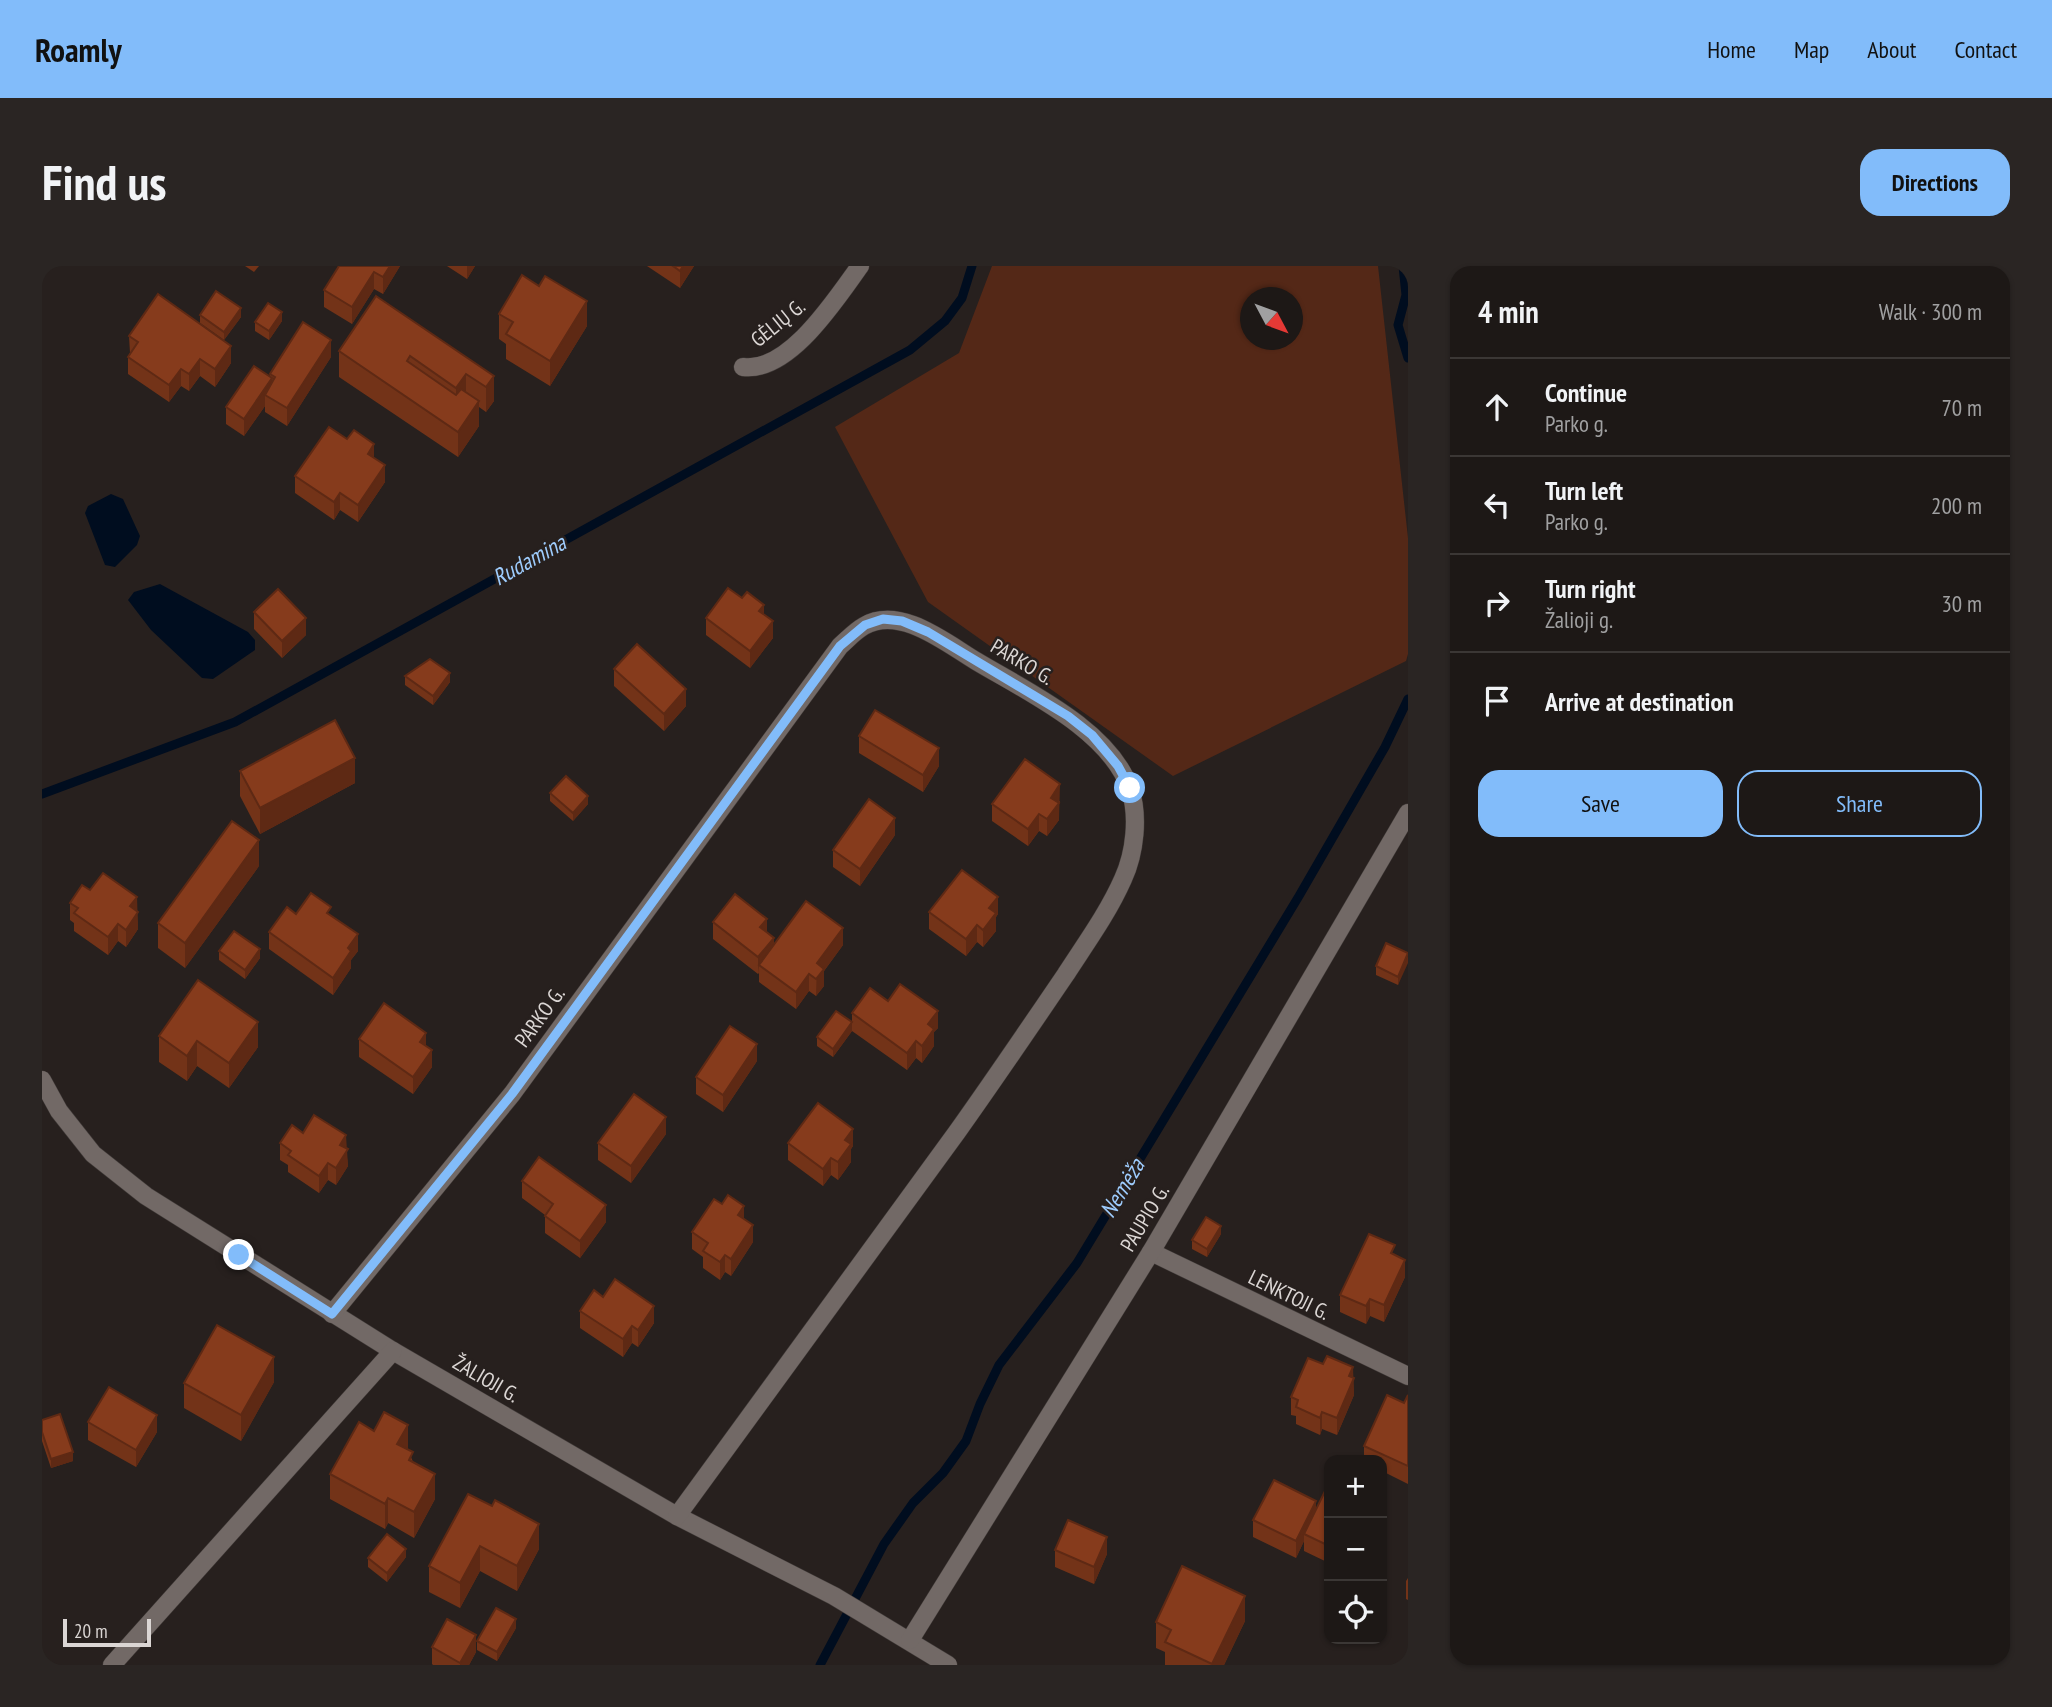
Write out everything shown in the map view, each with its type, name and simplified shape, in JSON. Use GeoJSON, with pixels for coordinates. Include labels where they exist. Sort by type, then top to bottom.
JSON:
{"type":"FeatureCollection","features":[{"type":"Feature","properties":{"kind":"street","name":"GĖLIŲ G."},"geometry":{"type":"LineString","coordinates":[[743,368],[756,369],[772,362],[816,327],[860,266]]}},
{"type":"Feature","properties":{"kind":"street","name":"PARKO G."},"geometry":{"type":"LineString","coordinates":[[332,1314],[512,1094],[840,646],[865,625],[883,619],[902,621],[939,639],[1068,716],[1092,735],[1118,766],[1130,788],[1135,814],[1133,845],[1125,877],[1106,913],[1005,1065],[677,1516]]}},
{"type":"Feature","properties":{"kind":"street","name":"PAUPIO G."},"geometry":{"type":"LineString","coordinates":[[910,1640],[1151,1252],[1408,813]]}},
{"type":"Feature","properties":{"kind":"street","name":"ŽALIOJI G."},"geometry":{"type":"LineString","coordinates":[[42,1080],[59,1111],[93,1154],[146,1196],[393,1351],[677,1516],[877,1620],[948,1665]]}},
{"type":"Feature","properties":{"kind":"street","name":"LENKTOJI G."},"geometry":{"type":"LineString","coordinates":[[1151,1252],[1408,1376]]}},
{"type":"Feature","properties":{"kind":"street"},"geometry":{"type":"LineString","coordinates":[[112,1665],[393,1351]]}},
{"type":"Feature","properties":{"kind":"shaded area"},"geometry":{"type":"Polygon","coordinates":[[[992,266],[1378,266],[1408,538],[1406,661],[1173,776],[928,602],[835,427],[959,353],[992,266]]]}},
{"type":"Feature","properties":{"kind":"water"},"geometry":{"type":"Polygon","coordinates":[[[111,494],[123,499],[140,536],[137,545],[115,567],[105,565],[85,513],[88,506],[111,494]]]}},
{"type":"Feature","properties":{"kind":"water"},"geometry":{"type":"Polygon","coordinates":[[[160,584],[248,632],[255,640],[255,650],[213,679],[202,678],[151,630],[128,600],[134,592],[160,584]]]}},
{"type":"Feature","properties":{"kind":"building"},"geometry":{"type":"Polygon","coordinates":[[[339,266],[390,266],[383,277],[374,272],[352,307],[324,290],[339,266]]]}},
{"type":"Feature","properties":{"kind":"building"},"geometry":{"type":"Polygon","coordinates":[[[522,275],[539,286],[545,276],[587,301],[550,361],[506,334],[513,322],[499,314],[522,275]]]}},
{"type":"Feature","properties":{"kind":"building"},"geometry":{"type":"Polygon","coordinates":[[[216,291],[241,308],[224,332],[200,315],[216,291]]]}},
{"type":"Feature","properties":{"kind":"building"},"geometry":{"type":"Polygon","coordinates":[[[158,294],[231,346],[215,369],[200,359],[189,374],[181,369],[169,385],[128,357],[138,342],[129,336],[158,294]]]}},
{"type":"Feature","properties":{"kind":"building"},"geometry":{"type":"Polygon","coordinates":[[[376,296],[494,376],[486,387],[466,374],[456,388],[410,356],[407,361],[456,395],[461,389],[479,401],[458,432],[339,351],[376,296]]]}},
{"type":"Feature","properties":{"kind":"building"},"geometry":{"type":"Polygon","coordinates":[[[268,303],[282,312],[269,331],[255,322],[268,303]]]}},
{"type":"Feature","properties":{"kind":"building"},"geometry":{"type":"Polygon","coordinates":[[[303,322],[331,340],[287,408],[265,395],[275,377],[270,374],[303,322]]]}},
{"type":"Feature","properties":{"kind":"building"},"geometry":{"type":"Polygon","coordinates":[[[254,366],[272,378],[244,419],[226,407],[254,366]]]}},
{"type":"Feature","properties":{"kind":"building"},"geometry":{"type":"Polygon","coordinates":[[[329,427],[347,439],[354,430],[374,444],[368,454],[385,465],[358,505],[340,493],[334,502],[295,476],[329,427]]]}},
{"type":"Feature","properties":{"kind":"building"},"geometry":{"type":"Polygon","coordinates":[[[728,588],[742,598],[747,592],[764,605],[759,611],[773,621],[750,651],[706,618],[728,588]]]}},
{"type":"Feature","properties":{"kind":"building"},"geometry":{"type":"Polygon","coordinates":[[[278,589],[306,618],[282,641],[254,612],[278,589]]]}},
{"type":"Feature","properties":{"kind":"building"},"geometry":{"type":"Polygon","coordinates":[[[637,644],[686,689],[664,714],[614,669],[637,644]]]}},
{"type":"Feature","properties":{"kind":"building"},"geometry":{"type":"Polygon","coordinates":[[[430,659],[450,673],[433,696],[405,676],[430,659]]]}},
{"type":"Feature","properties":{"kind":"building"},"geometry":{"type":"Polygon","coordinates":[[[875,710],[939,748],[923,775],[859,736],[875,710]]]}},
{"type":"Feature","properties":{"kind":"building"},"geometry":{"type":"Polygon","coordinates":[[[335,720],[355,758],[260,808],[240,771],[335,720]]]}},
{"type":"Feature","properties":{"kind":"building"},"geometry":{"type":"Polygon","coordinates":[[[1025,759],[1060,784],[1051,798],[1059,803],[1047,819],[1039,814],[1028,829],[992,804],[1025,759]]]}},
{"type":"Feature","properties":{"kind":"building"},"geometry":{"type":"Polygon","coordinates":[[[566,776],[588,796],[573,813],[550,793],[566,776]]]}},
{"type":"Feature","properties":{"kind":"building"},"geometry":{"type":"Polygon","coordinates":[[[869,799],[895,818],[860,869],[833,850],[869,799]]]}},
{"type":"Feature","properties":{"kind":"building"},"geometry":{"type":"Polygon","coordinates":[[[232,821],[259,840],[185,943],[158,923],[232,821]]]}},
{"type":"Feature","properties":{"kind":"building"},"geometry":{"type":"Polygon","coordinates":[[[962,870],[998,897],[989,908],[996,913],[983,930],[977,925],[966,939],[929,912],[962,870]]]}},
{"type":"Feature","properties":{"kind":"building"},"geometry":{"type":"Polygon","coordinates":[[[103,873],[137,897],[130,906],[138,912],[126,930],[118,924],[108,937],[74,913],[78,908],[70,903],[82,885],[90,890],[103,873]]]}},
{"type":"Feature","properties":{"kind":"building"},"geometry":{"type":"Polygon","coordinates":[[[311,893],[331,907],[327,913],[358,934],[348,948],[351,951],[333,978],[269,932],[287,907],[296,914],[311,893]]]}},
{"type":"Feature","properties":{"kind":"building"},"geometry":{"type":"Polygon","coordinates":[[[735,894],[767,919],[760,927],[774,938],[758,957],[713,922],[735,894]]]}},
{"type":"Feature","properties":{"kind":"building"},"geometry":{"type":"Polygon","coordinates":[[[806,901],[843,928],[817,963],[824,969],[816,979],[809,974],[796,992],[759,965],[806,901]]]}},
{"type":"Feature","properties":{"kind":"building"},"geometry":{"type":"Polygon","coordinates":[[[234,931],[260,949],[245,970],[219,951],[234,931]]]}},
{"type":"Feature","properties":{"kind":"building"},"geometry":{"type":"Polygon","coordinates":[[[1386,943],[1408,953],[1398,977],[1376,966],[1386,943]]]}},
{"type":"Feature","properties":{"kind":"building"},"geometry":{"type":"Polygon","coordinates":[[[198,980],[258,1022],[229,1063],[197,1041],[187,1056],[159,1036],[198,980]]]}},
{"type":"Feature","properties":{"kind":"building"},"geometry":{"type":"Polygon","coordinates":[[[900,984],[938,1011],[928,1024],[934,1029],[922,1046],[916,1041],[907,1053],[852,1013],[870,988],[888,1001],[900,984]]]}},
{"type":"Feature","properties":{"kind":"building"},"geometry":{"type":"Polygon","coordinates":[[[384,1003],[426,1033],[420,1042],[432,1050],[413,1077],[359,1039],[384,1003]]]}},
{"type":"Feature","properties":{"kind":"building"},"geometry":{"type":"Polygon","coordinates":[[[836,1011],[852,1022],[833,1049],[817,1037],[836,1011]]]}},
{"type":"Feature","properties":{"kind":"building"},"geometry":{"type":"Polygon","coordinates":[[[730,1026],[757,1044],[723,1095],[696,1077],[730,1026]]]}},
{"type":"Feature","properties":{"kind":"building"},"geometry":{"type":"Polygon","coordinates":[[[634,1094],[666,1117],[631,1166],[598,1143],[634,1094]]]}},
{"type":"Feature","properties":{"kind":"building"},"geometry":{"type":"Polygon","coordinates":[[[818,1103],[853,1129],[845,1140],[851,1144],[838,1162],[831,1158],[823,1169],[788,1143],[818,1103]]]}},
{"type":"Feature","properties":{"kind":"building"},"geometry":{"type":"Polygon","coordinates":[[[314,1115],[346,1135],[340,1145],[348,1149],[336,1168],[328,1163],[319,1176],[288,1155],[291,1151],[280,1143],[292,1125],[303,1133],[314,1115]]]}},
{"type":"Feature","properties":{"kind":"building"},"geometry":{"type":"Polygon","coordinates":[[[539,1157],[606,1205],[580,1241],[545,1216],[553,1204],[522,1181],[539,1157]]]}},
{"type":"Feature","properties":{"kind":"building"},"geometry":{"type":"Polygon","coordinates":[[[728,1195],[744,1206],[738,1215],[753,1225],[731,1259],[725,1255],[720,1262],[703,1251],[708,1243],[692,1232],[714,1199],[722,1204],[728,1195]]]}},
{"type":"Feature","properties":{"kind":"building"},"geometry":{"type":"Polygon","coordinates":[[[1206,1217],[1221,1226],[1207,1249],[1192,1240],[1206,1217]]]}},
{"type":"Feature","properties":{"kind":"building"},"geometry":{"type":"Polygon","coordinates":[[[1369,1234],[1395,1245],[1391,1253],[1405,1260],[1384,1305],[1370,1299],[1366,1306],[1340,1295],[1369,1234]]]}},
{"type":"Feature","properties":{"kind":"building"},"geometry":{"type":"Polygon","coordinates":[[[615,1279],[654,1306],[638,1330],[632,1326],[623,1339],[580,1311],[594,1290],[603,1297],[615,1279]]]}},
{"type":"Feature","properties":{"kind":"building"},"geometry":{"type":"Polygon","coordinates":[[[217,1325],[274,1357],[241,1415],[184,1383],[217,1325]]]}},
{"type":"Feature","properties":{"kind":"building"},"geometry":{"type":"Polygon","coordinates":[[[1327,1356],[1353,1367],[1349,1376],[1354,1378],[1337,1418],[1322,1412],[1320,1418],[1296,1407],[1298,1400],[1291,1397],[1308,1358],[1323,1364],[1327,1356]]]}},
{"type":"Feature","properties":{"kind":"building"},"geometry":{"type":"Polygon","coordinates":[[[109,1387],[157,1415],[136,1450],[88,1422],[109,1387]]]}},
{"type":"Feature","properties":{"kind":"building"},"geometry":{"type":"Polygon","coordinates":[[[1387,1395],[1404,1403],[1408,1395],[1408,1466],[1364,1446],[1387,1395]]]}},
{"type":"Feature","properties":{"kind":"building"},"geometry":{"type":"Polygon","coordinates":[[[384,1412],[408,1425],[397,1444],[413,1452],[409,1460],[435,1474],[414,1512],[388,1498],[385,1504],[330,1474],[359,1422],[374,1431],[384,1412]]]}},
{"type":"Feature","properties":{"kind":"building"},"geometry":{"type":"Polygon","coordinates":[[[60,1414],[73,1452],[51,1459],[42,1432],[42,1420],[60,1414]]]}},
{"type":"Feature","properties":{"kind":"building"},"geometry":{"type":"Polygon","coordinates":[[[1274,1480],[1316,1501],[1296,1541],[1253,1520],[1274,1480]]]}},
{"type":"Feature","properties":{"kind":"building"},"geometry":{"type":"Polygon","coordinates":[[[1324,1493],[1324,1544],[1304,1534],[1324,1493]]]}},
{"type":"Feature","properties":{"kind":"building"},"geometry":{"type":"Polygon","coordinates":[[[468,1494],[492,1506],[495,1500],[539,1524],[517,1566],[480,1546],[460,1583],[429,1566],[468,1494]]]}},
{"type":"Feature","properties":{"kind":"building"},"geometry":{"type":"Polygon","coordinates":[[[1068,1520],[1107,1537],[1094,1567],[1055,1550],[1068,1520]]]}},
{"type":"Feature","properties":{"kind":"building"},"geometry":{"type":"Polygon","coordinates":[[[387,1534],[406,1549],[387,1573],[368,1558],[387,1534]]]}},
{"type":"Feature","properties":{"kind":"building"},"geometry":{"type":"Polygon","coordinates":[[[1182,1566],[1245,1596],[1212,1664],[1165,1642],[1171,1630],[1156,1622],[1182,1566]]]}},
{"type":"Feature","properties":{"kind":"building"},"geometry":{"type":"Polygon","coordinates":[[[496,1608],[516,1619],[497,1652],[477,1641],[496,1608]]]}},
{"type":"Feature","properties":{"kind":"building"},"geometry":{"type":"Polygon","coordinates":[[[447,1619],[476,1635],[460,1663],[432,1647],[447,1619]]]}},
{"type":"Feature","properties":{"kind":"waterway","name":"Rudamina"},"geometry":{"type":"LineString","coordinates":[[42,794],[235,722],[910,350],[945,321],[962,298],[972,266]]}},
{"type":"Feature","properties":{"kind":"waterway","name":"Nemėža"},"geometry":{"type":"LineString","coordinates":[[1403,266],[1406,295],[1398,325],[1408,358]]}},
{"type":"Feature","properties":{"kind":"waterway","name":"Nemėža"},"geometry":{"type":"LineString","coordinates":[[820,1665],[884,1544],[913,1503],[943,1473],[966,1441],[999,1365],[1077,1263],[1299,896],[1385,747],[1408,699]]}},
{"type":"Feature","properties":{"kind":"route"},"geometry":{"type":"LineString","coordinates":[[239,1255],[332,1314],[512,1094],[840,646],[865,625],[883,619],[902,621],[928,632],[1068,716],[1092,735],[1118,766],[1130,788]]}}]}
